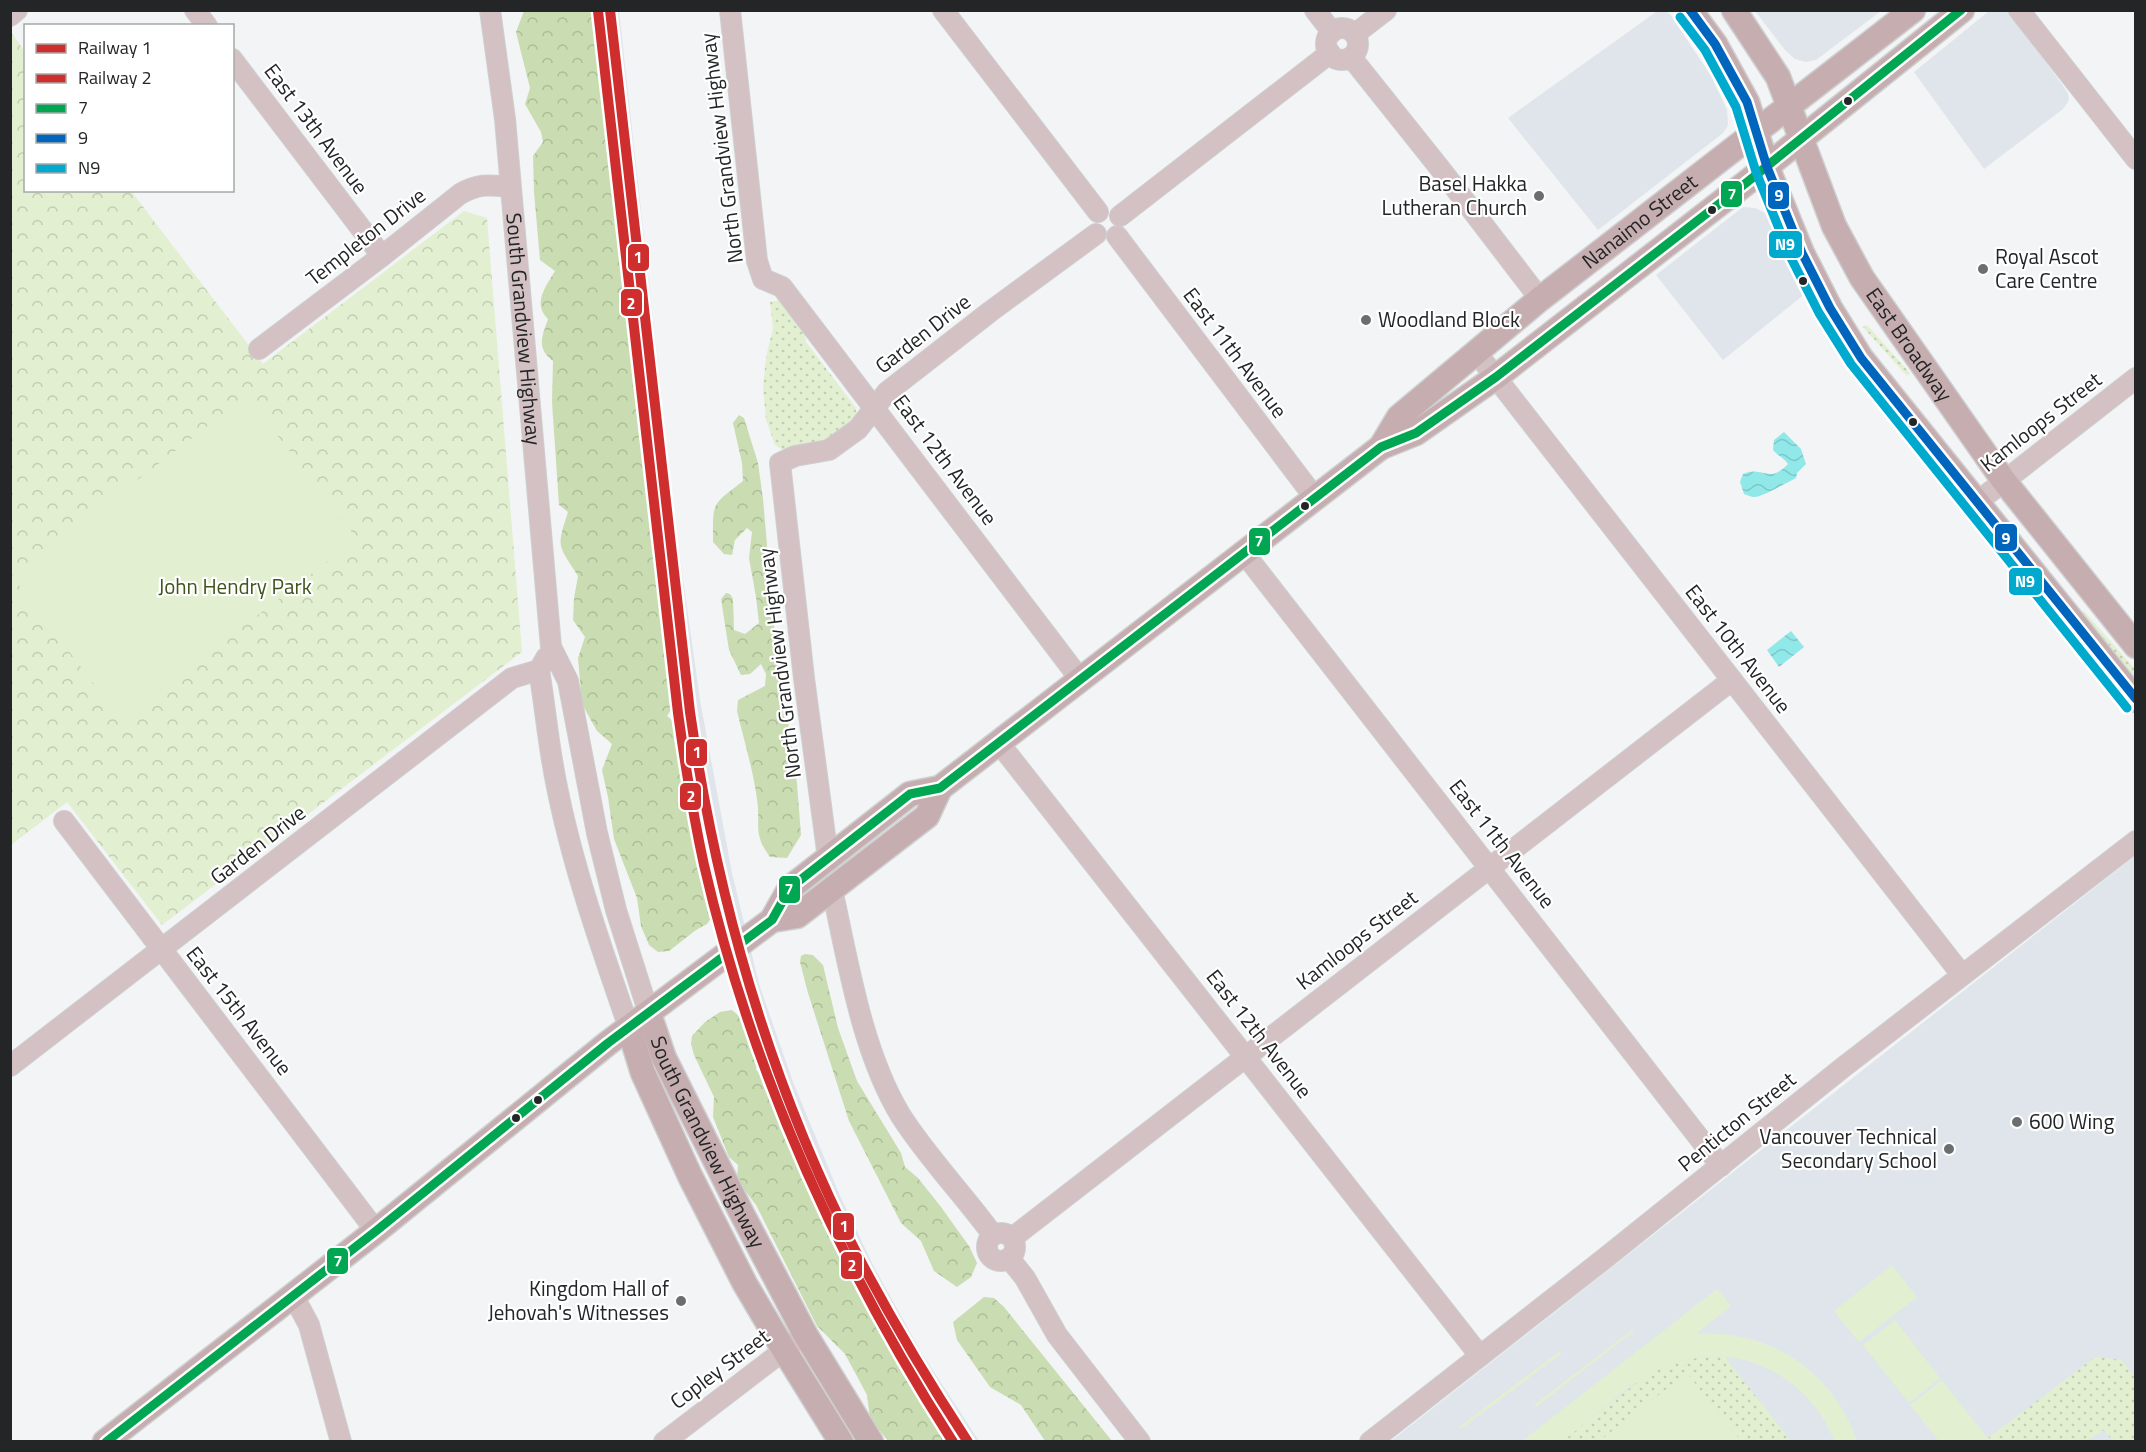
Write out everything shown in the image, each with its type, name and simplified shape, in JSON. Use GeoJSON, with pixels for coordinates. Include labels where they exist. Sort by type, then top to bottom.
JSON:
{"type":"FeatureCollection","features":[{"type":"Feature","properties":{"kind":"main road","name":"East Broadway"},"geometry":{"type":"LineString","coordinates":[[1690,10],[1715,44],[1745,97],[1767,167],[1802,253],[1830,308],[1862,358],[2136,700]]}},
{"type":"Feature","properties":{"kind":"main road","name":"East Broadway"},"geometry":{"type":"LineString","coordinates":[[1734,10],[1778,77],[1834,226],[1862,278],[2004,481],[2136,646]]}},
{"type":"Feature","properties":{"kind":"main road","name":"Nanaimo Street"},"geometry":{"type":"LineString","coordinates":[[1381,447],[1399,417],[1540,299],[1913,10]]}},
{"type":"Feature","properties":{"kind":"main road","name":"Nanaimo Street"},"geometry":{"type":"LineString","coordinates":[[105,1442],[376,1231],[603,1047],[772,920],[790,888],[910,794],[940,788],[1381,447],[1416,433],[1496,377],[1767,167],[1962,10]]}},
{"type":"Feature","properties":{"kind":"main road","name":"Nanaimo Street"},"geometry":{"type":"LineString","coordinates":[[772,920],[797,916],[927,816],[940,788]]}},
{"type":"Feature","properties":{"kind":"main road","name":"South Grandview Highway"},"geometry":{"type":"LineString","coordinates":[[649,1014],[668,1065],[740,1210],[805,1334],[871,1442]]}},
{"type":"Feature","properties":{"kind":"main road","name":"South Grandview Highway"},"geometry":{"type":"LineString","coordinates":[[629,1028],[642,1073],[690,1176],[746,1284],[842,1442]]}},
{"type":"Feature","properties":{"kind":"street"},"geometry":{"type":"LineString","coordinates":[[10,16],[17,10]]}},
{"type":"Feature","properties":{"kind":"street"},"geometry":{"type":"LineString","coordinates":[[195,10],[206,24]]}},
{"type":"Feature","properties":{"kind":"street","name":"South Grandview Highway"},"geometry":{"type":"LineString","coordinates":[[490,10],[505,119],[551,647],[568,681],[588,789],[616,910],[649,1014]]}},
{"type":"Feature","properties":{"kind":"street","name":"North Grandview Highway"},"geometry":{"type":"LineString","coordinates":[[730,10],[757,261],[763,279]]}},
{"type":"Feature","properties":{"kind":"street"},"geometry":{"type":"LineString","coordinates":[[943,10],[1098,212]]}},
{"type":"Feature","properties":{"kind":"street"},"geometry":{"type":"LineString","coordinates":[[1315,10],[1332,32]]}},
{"type":"Feature","properties":{"kind":"street"},"geometry":{"type":"LineString","coordinates":[[1355,34],[1386,10]]}},
{"type":"Feature","properties":{"kind":"street"},"geometry":{"type":"LineString","coordinates":[[2019,10],[2136,159]]}},
{"type":"Feature","properties":{"kind":"street"},"geometry":{"type":"LineString","coordinates":[[1341,28],[1351,30],[1355,34],[1358,44],[1355,54],[1351,57],[1337,59],[1330,53],[1327,40],[1332,32],[1341,28]]}},
{"type":"Feature","properties":{"kind":"street"},"geometry":{"type":"LineString","coordinates":[[1120,216],[1330,53]]}},
{"type":"Feature","properties":{"kind":"street"},"geometry":{"type":"LineString","coordinates":[[1351,57],[1540,299]]}},
{"type":"Feature","properties":{"kind":"street","name":"East 13th Avenue"},"geometry":{"type":"LineString","coordinates":[[234,62],[382,256]]}},
{"type":"Feature","properties":{"kind":"street","name":"Templeton Drive"},"geometry":{"type":"LineString","coordinates":[[259,349],[460,194],[473,186],[485,184],[510,187]]}},
{"type":"Feature","properties":{"kind":"street"},"geometry":{"type":"LineString","coordinates":[[1112,210],[1120,216],[1122,224],[1117,236],[1108,239],[1096,234],[1093,230],[1093,220],[1098,212],[1112,210]]}},
{"type":"Feature","properties":{"kind":"street","name":"Garden Drive"},"geometry":{"type":"LineString","coordinates":[[780,463],[795,456],[829,450],[858,429],[887,392],[991,311],[1096,234]]}},
{"type":"Feature","properties":{"kind":"street","name":"East 11th Avenue"},"geometry":{"type":"LineString","coordinates":[[1117,236],[1315,498]]}},
{"type":"Feature","properties":{"kind":"street","name":"East 12th Avenue"},"geometry":{"type":"LineString","coordinates":[[763,279],[782,287],[1080,679]]}},
{"type":"Feature","properties":{"kind":"street","name":"East 10th Avenue"},"geometry":{"type":"LineString","coordinates":[[1476,352],[1962,975]]}},
{"type":"Feature","properties":{"kind":"street","name":"Kamloops Street"},"geometry":{"type":"LineString","coordinates":[[1976,503],[2136,378]]}},
{"type":"Feature","properties":{"kind":"street","name":"North Grandview Highway"},"geometry":{"type":"LineString","coordinates":[[780,463],[804,678],[828,858]]}},
{"type":"Feature","properties":{"kind":"street","name":"East 11th Avenue"},"geometry":{"type":"LineString","coordinates":[[1244,553],[1722,1166]]}},
{"type":"Feature","properties":{"kind":"street"},"geometry":{"type":"LineString","coordinates":[[539,670],[551,647]]}},
{"type":"Feature","properties":{"kind":"street","name":"South Grandview Highway"},"geometry":{"type":"LineString","coordinates":[[539,670],[552,761],[576,863],[629,1028]]}},
{"type":"Feature","properties":{"kind":"street","name":"Garden Drive"},"geometry":{"type":"LineString","coordinates":[[10,1065],[512,678],[539,670]]}},
{"type":"Feature","properties":{"kind":"street","name":"Kamloops Street"},"geometry":{"type":"LineString","coordinates":[[1005,1244],[1732,680]]}},
{"type":"Feature","properties":{"kind":"street","name":"East 12th Avenue"},"geometry":{"type":"LineString","coordinates":[[999,743],[1480,1356]]}},
{"type":"Feature","properties":{"kind":"street","name":"East 15th Avenue"},"geometry":{"type":"LineString","coordinates":[[64,821],[376,1231]]}},
{"type":"Feature","properties":{"kind":"street","name":"Penticton Street"},"geometry":{"type":"LineString","coordinates":[[1370,1442],[1962,975],[2136,841]]}},
{"type":"Feature","properties":{"kind":"street"},"geometry":{"type":"LineString","coordinates":[[832,889],[861,1015],[883,1079],[900,1114],[929,1156],[1005,1244],[1069,1352],[1140,1442]]}},
{"type":"Feature","properties":{"kind":"street"},"geometry":{"type":"LineString","coordinates":[[293,1295],[309,1325],[341,1442]]}},
{"type":"Feature","properties":{"kind":"street","name":"Copley Street"},"geometry":{"type":"LineString","coordinates":[[664,1442],[805,1334]]}},
{"type":"Feature","properties":{"kind":"shaded area"},"geometry":{"type":"Polygon","coordinates":[[[590,11],[619,11],[677,536],[700,700],[732,873],[759,984],[793,1082],[840,1196],[873,1265],[921,1352],[979,1441],[959,1441],[941,1415],[899,1349],[820,1205],[777,1102],[739,998],[707,886],[660,618],[590,11]]]}},
{"type":"Feature","properties":{"kind":"shaded area"},"geometry":{"type":"Polygon","coordinates":[[[1664,11],[1670,14],[1711,76],[1727,110],[1728,125],[1723,133],[1598,230],[1508,118],[1656,12],[1664,11]]]}},
{"type":"Feature","properties":{"kind":"shaded area"},"geometry":{"type":"Polygon","coordinates":[[[1755,11],[1881,11],[1816,60],[1806,62],[1795,59],[1785,50],[1755,11]]]}},
{"type":"Feature","properties":{"kind":"shaded area"},"geometry":{"type":"Polygon","coordinates":[[[1989,11],[2008,11],[2012,14],[2068,93],[2069,100],[2063,109],[1984,169],[1914,72],[1989,11]]]}},
{"type":"Feature","properties":{"kind":"shaded area"},"geometry":{"type":"Polygon","coordinates":[[[1743,207],[1755,208],[1765,213],[1772,222],[1786,256],[1806,293],[1723,360],[1656,275],[1743,207]]]}},
{"type":"Feature","properties":{"kind":"shaded area","name":"Vancouver Technical Secondary School"},"geometry":{"type":"Polygon","coordinates":[[[2135,856],[2135,1441],[1391,1441],[2135,856]]]}},
{"type":"Feature","properties":{"kind":"green space"},"geometry":{"type":"Polygon","coordinates":[[[524,11],[603,11],[616,142],[634,282],[640,351],[640,384],[652,418],[650,451],[662,524],[677,652],[679,697],[667,716],[687,733],[708,844],[706,856],[713,865],[718,908],[707,924],[669,951],[658,952],[649,945],[641,926],[637,898],[614,839],[602,770],[612,744],[597,731],[582,704],[578,658],[585,637],[573,620],[578,576],[561,546],[568,512],[559,505],[552,402],[553,361],[542,347],[548,319],[541,307],[542,295],[555,271],[540,260],[533,156],[543,142],[541,132],[525,104],[530,88],[516,32],[524,11]]]}},
{"type":"Feature","properties":{"kind":"green space","name":"John Hendry Park"},"geometry":{"type":"Polygon","coordinates":[[[11,32],[24,51],[24,192],[132,192],[263,364],[464,211],[487,218],[522,652],[162,925],[67,802],[11,845],[11,32]]]}},
{"type":"Feature","properties":{"kind":"green space"},"geometry":{"type":"Polygon","coordinates":[[[780,300],[805,333],[806,342],[856,408],[857,422],[816,449],[781,449],[775,445],[766,420],[763,388],[766,357],[773,328],[770,302],[780,300]]]}},
{"type":"Feature","properties":{"kind":"green space"},"geometry":{"type":"Polygon","coordinates":[[[1867,325],[1910,373],[1907,376],[1863,327],[1867,325]]]}},
{"type":"Feature","properties":{"kind":"green space"},"geometry":{"type":"Polygon","coordinates":[[[247,396],[357,539],[121,720],[12,576],[247,396]]]}},
{"type":"Feature","properties":{"kind":"green space"},"geometry":{"type":"Polygon","coordinates":[[[739,415],[744,418],[758,463],[780,694],[788,721],[797,784],[801,835],[787,858],[770,857],[761,841],[751,766],[737,711],[738,700],[765,686],[766,674],[761,664],[750,674],[741,675],[729,650],[721,599],[726,593],[730,594],[733,599],[734,630],[745,634],[759,623],[749,558],[752,532],[747,528],[735,540],[732,555],[724,554],[713,542],[713,519],[716,505],[743,481],[742,463],[733,423],[739,415]]]}},
{"type":"Feature","properties":{"kind":"green space"},"geometry":{"type":"Polygon","coordinates":[[[2084,611],[2135,669],[2135,677],[2082,613],[2084,611]]]}},
{"type":"Feature","properties":{"kind":"green space"},"geometry":{"type":"Polygon","coordinates":[[[813,955],[823,965],[838,1028],[857,1081],[901,1153],[905,1167],[918,1178],[941,1207],[969,1246],[977,1263],[971,1277],[957,1287],[934,1271],[921,1241],[901,1223],[849,1121],[808,993],[800,962],[801,956],[813,955]]]}},
{"type":"Feature","properties":{"kind":"green space"},"geometry":{"type":"Polygon","coordinates":[[[732,1010],[755,1030],[762,1053],[756,1069],[777,1097],[811,1196],[834,1233],[853,1278],[897,1347],[931,1417],[950,1441],[888,1441],[870,1418],[867,1395],[845,1354],[817,1326],[756,1205],[737,1180],[738,1165],[729,1157],[713,1117],[714,1097],[691,1044],[692,1036],[705,1022],[720,1012],[732,1010]]]}},
{"type":"Feature","properties":{"kind":"green space"},"geometry":{"type":"Polygon","coordinates":[[[1892,1265],[1917,1297],[1859,1342],[1834,1311],[1892,1265]]]}},
{"type":"Feature","properties":{"kind":"green space"},"geometry":{"type":"Polygon","coordinates":[[[1717,1289],[1731,1306],[1696,1334],[1723,1334],[1749,1339],[1773,1347],[1795,1359],[1815,1375],[1832,1394],[1846,1416],[1857,1441],[1834,1441],[1830,1430],[1811,1402],[1795,1386],[1776,1373],[1744,1360],[1711,1356],[1678,1362],[1646,1376],[1562,1441],[1550,1443],[1522,1441],[1717,1289]]]}},
{"type":"Feature","properties":{"kind":"green space"},"geometry":{"type":"Polygon","coordinates":[[[984,1297],[994,1298],[1004,1307],[1112,1441],[1045,1441],[1021,1405],[990,1387],[957,1340],[953,1322],[984,1297]]]}},
{"type":"Feature","properties":{"kind":"green space"},"geometry":{"type":"Polygon","coordinates":[[[1895,1320],[1940,1378],[1909,1403],[1863,1345],[1895,1320]]]}},
{"type":"Feature","properties":{"kind":"green space"},"geometry":{"type":"Polygon","coordinates":[[[1633,1329],[1634,1331],[1536,1407],[1534,1405],[1633,1329]]]}},
{"type":"Feature","properties":{"kind":"green space"},"geometry":{"type":"Polygon","coordinates":[[[1560,1351],[1562,1353],[1461,1429],[1459,1427],[1560,1351]]]}},
{"type":"Feature","properties":{"kind":"green space"},"geometry":{"type":"Polygon","coordinates":[[[1714,1356],[1725,1357],[1791,1441],[1561,1442],[1644,1377],[1660,1368],[1677,1361],[1714,1356]]]}},
{"type":"Feature","properties":{"kind":"green space"},"geometry":{"type":"Polygon","coordinates":[[[2095,1357],[2122,1360],[2135,1378],[2135,1441],[2113,1441],[2103,1430],[2087,1441],[1984,1441],[2095,1357]]]}},
{"type":"Feature","properties":{"kind":"green space"},"geometry":{"type":"Polygon","coordinates":[[[1687,1373],[1741,1441],[1599,1441],[1687,1373]]]}},
{"type":"Feature","properties":{"kind":"green space"},"geometry":{"type":"Polygon","coordinates":[[[1942,1380],[1988,1439],[1984,1441],[1939,1441],[1910,1405],[1942,1380]]]}},
{"type":"Feature","properties":{"kind":"water"},"geometry":{"type":"Polygon","coordinates":[[[1784,432],[1801,449],[1806,464],[1797,473],[1796,478],[1774,489],[1757,497],[1744,494],[1740,482],[1743,474],[1756,472],[1771,474],[1788,464],[1773,450],[1774,440],[1784,432]]]}},
{"type":"Feature","properties":{"kind":"water"},"geometry":{"type":"Polygon","coordinates":[[[1791,631],[1804,647],[1779,667],[1767,650],[1791,631]]]}},
{"type":"Feature","properties":{"kind":"rail line","name":"1"},"geometry":{"type":"LineString","coordinates":[[610,10],[690,712],[715,852],[732,921],[773,1057],[826,1190],[883,1302],[924,1373],[968,1442]]}},
{"type":"Feature","properties":{"kind":"rail line","name":"2"},"geometry":{"type":"LineString","coordinates":[[598,11],[678,713],[704,865],[747,1018],[803,1164],[872,1306],[953,1442]]}},
{"type":"Feature","properties":{"kind":"transit line","name":"9"},"geometry":{"type":"LineString","coordinates":[[1690,10],[1715,44],[1747,102],[1767,167],[1802,253],[1830,308],[1861,358],[2136,699]]}},
{"type":"Feature","properties":{"kind":"transit line","name":"7"},"geometry":{"type":"LineString","coordinates":[[106,1442],[376,1231],[608,1043],[772,920],[790,888],[910,794],[940,788],[1381,447],[1416,433],[1496,377],[1746,183],[1961,10]]}},
{"type":"Feature","properties":{"kind":"transit line","name":"N9"},"geometry":{"type":"LineString","coordinates":[[1680,17],[1705,50],[1736,107],[1756,172],[1791,258],[1819,313],[1851,364],[2127,708]]}},
{"type":"Feature","properties":{"kind":"place","name":"Basel Hakka Lutheran Church"},"geometry":{"type":"Point","coordinates":[1539,196]}},
{"type":"Feature","properties":{"kind":"place","name":"Royal Ascot Care Centre"},"geometry":{"type":"Point","coordinates":[1983,269]}},
{"type":"Feature","properties":{"kind":"place","name":"Woodland Block"},"geometry":{"type":"Point","coordinates":[1366,320]}},
{"type":"Feature","properties":{"kind":"place","name":"600 Wing"},"geometry":{"type":"Point","coordinates":[2017,1122]}},
{"type":"Feature","properties":{"kind":"place","name":"Vancouver Technical Secondary School"},"geometry":{"type":"Point","coordinates":[1949,1149]}},
{"type":"Feature","properties":{"kind":"place","name":"Kingdom Hall of Jehovah's Witnesses"},"geometry":{"type":"Point","coordinates":[681,1301]}}]}
